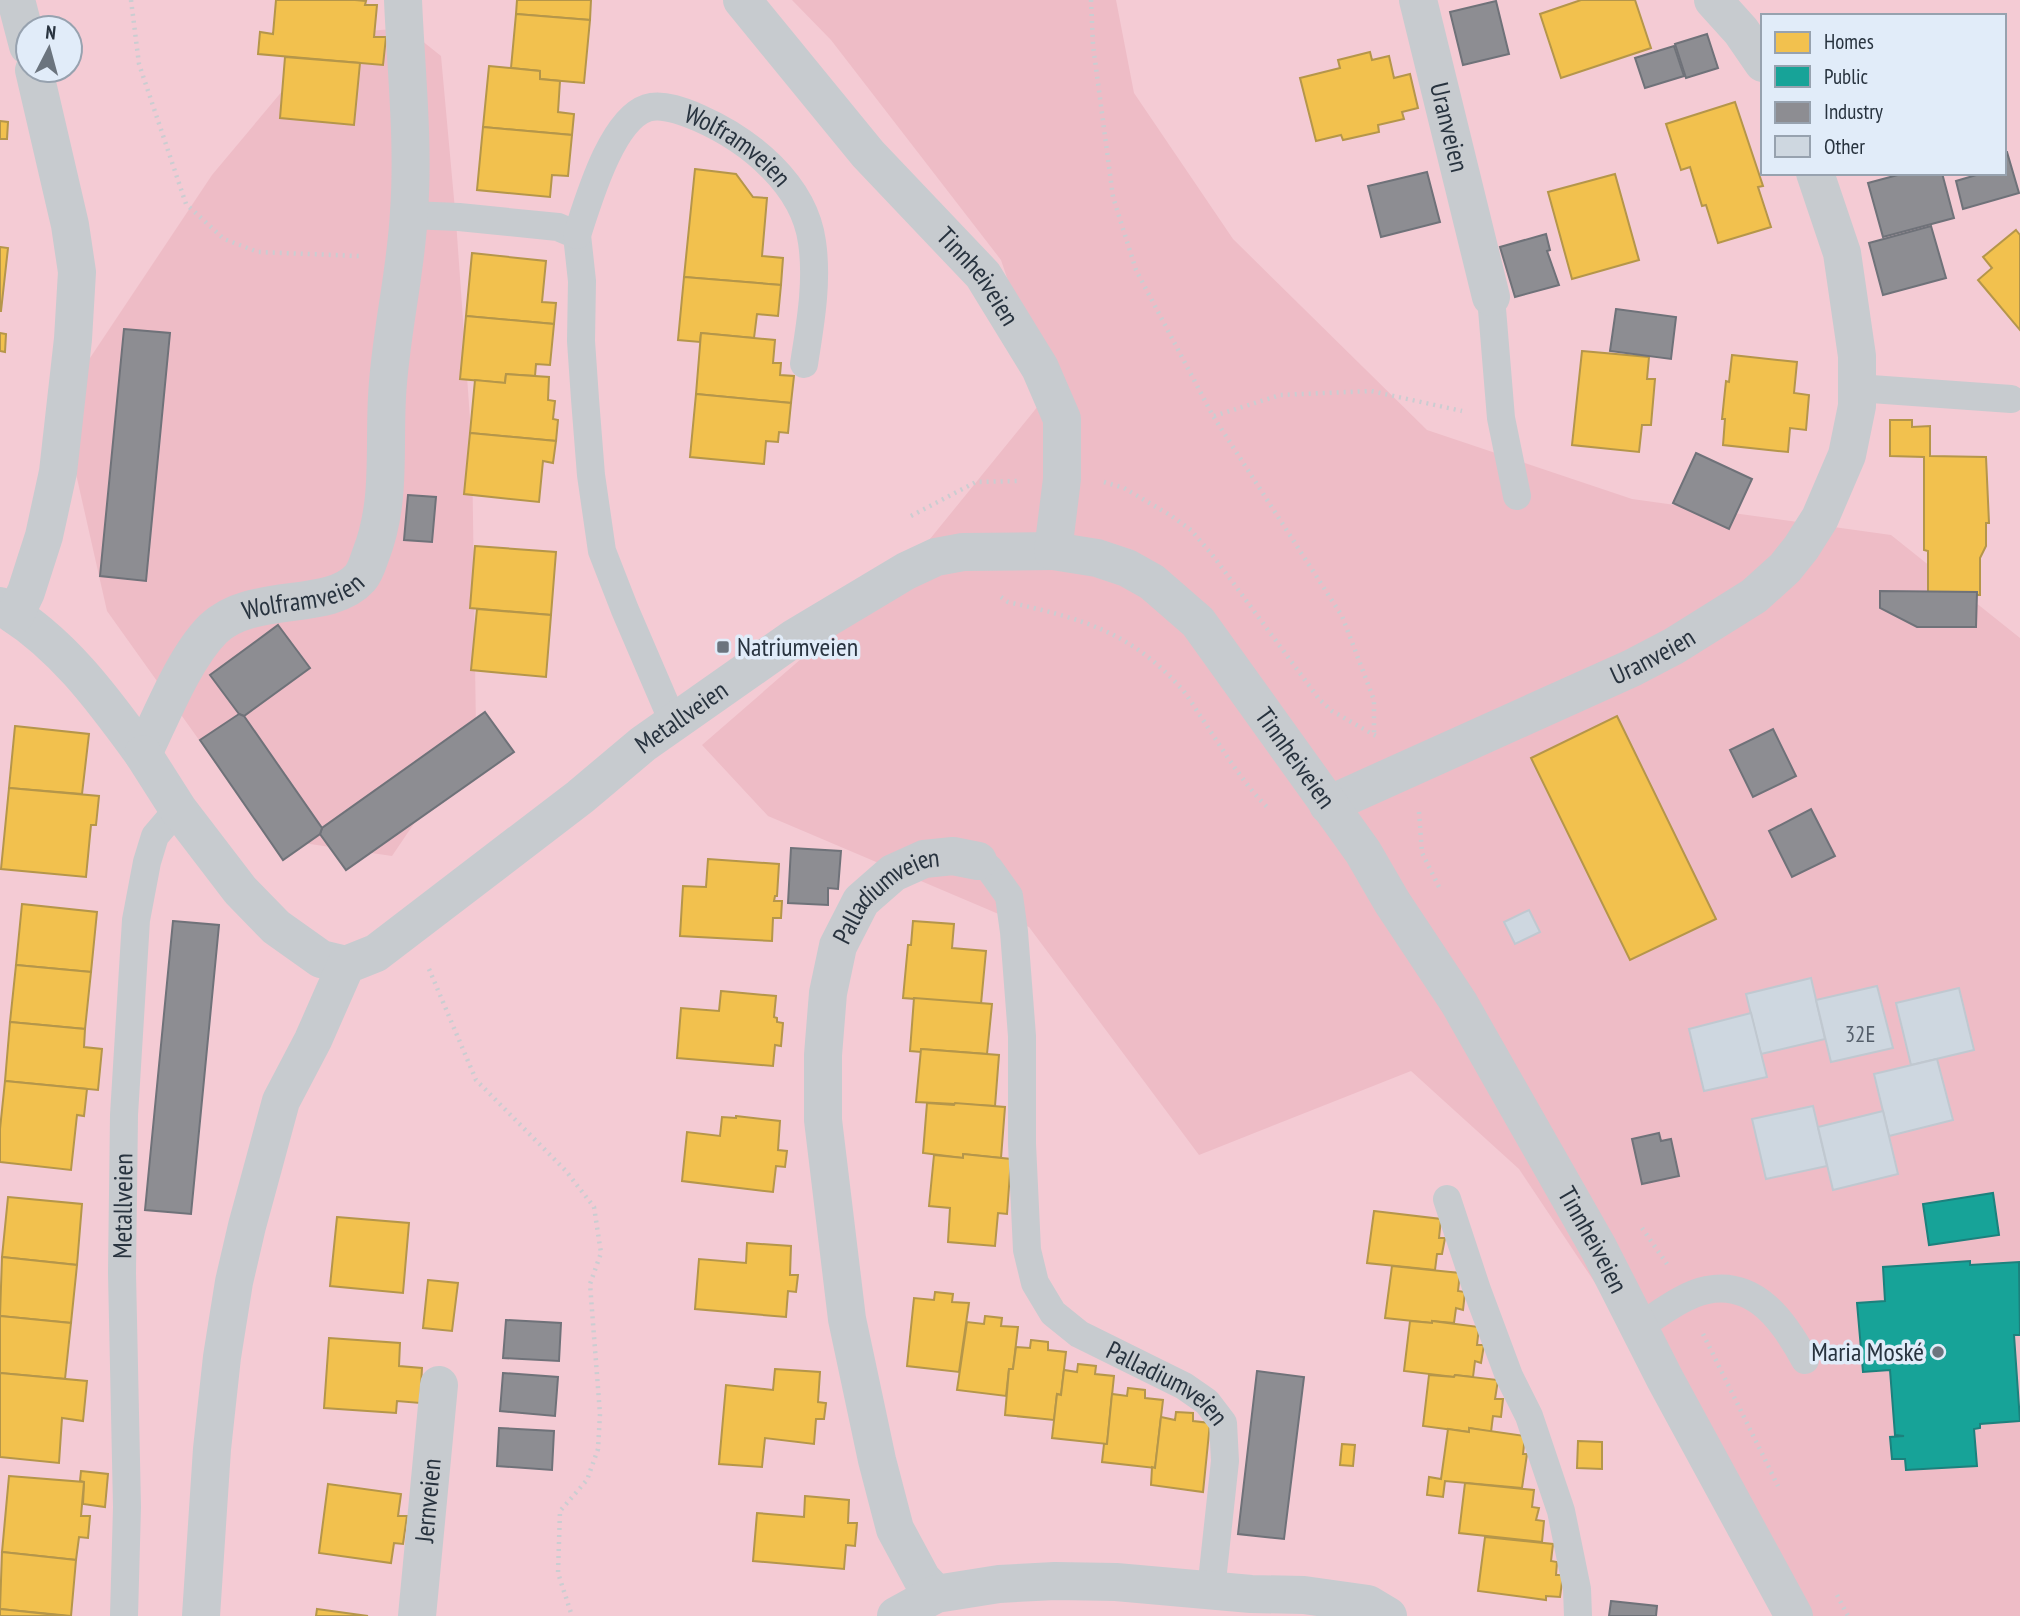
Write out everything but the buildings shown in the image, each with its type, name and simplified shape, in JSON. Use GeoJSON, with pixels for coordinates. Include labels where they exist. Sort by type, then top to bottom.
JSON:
{"type":"FeatureCollection","features":[{"type":"Feature","properties":{"kind":"street","name":"Wolframveien"},"geometry":{"type":"LineString","coordinates":[[143,754],[184,670],[214,628],[244,611],[284,601],[324,597],[350,589],[363,575],[378,536],[386,483],[387,395],[409,215],[412,161],[403,0]]}},
{"type":"Feature","properties":{"kind":"street","name":"Tinnheiveien"},"geometry":{"type":"LineString","coordinates":[[742,0],[868,154],[983,275],[1040,368],[1062,419],[1062,479],[1053,551],[1097,558],[1127,568],[1152,583],[1198,622],[1363,852],[1458,1003],[1640,1326],[1665,1379],[1794,1616]]}},
{"type":"Feature","properties":{"kind":"street","name":"Uranveien"},"geometry":{"type":"LineString","coordinates":[[1418,0],[1491,297]]}},
{"type":"Feature","properties":{"kind":"street"},"geometry":{"type":"LineString","coordinates":[[1713,0],[1741,31],[1761,60]]}},
{"type":"Feature","properties":{"kind":"street"},"geometry":{"type":"LineString","coordinates":[[37,84],[70,225],[77,272],[73,339],[58,472],[44,536],[26,592],[7,610],[51,645],[101,695],[178,809],[240,890],[276,927],[321,959],[346,965],[313,1040],[281,1101],[234,1282],[222,1357],[212,1449],[201,1616]]}},
{"type":"Feature","properties":{"kind":"street","name":"Uranveien"},"geometry":{"type":"LineString","coordinates":[[1328,805],[1632,668],[1674,646],[1754,596],[1785,568],[1801,548],[1820,518],[1847,455],[1857,406],[1857,356],[1842,253],[1816,175]]}},
{"type":"Feature","properties":{"kind":"street","name":"Metallveien"},"geometry":{"type":"LineString","coordinates":[[346,965],[376,953],[579,797],[643,744],[794,638],[883,585],[936,556],[963,552],[1053,551]]}},
{"type":"Feature","properties":{"kind":"street","name":"Palladiumveien"},"geometry":{"type":"LineString","coordinates":[[936,1594],[922,1579],[895,1529],[877,1460],[847,1319],[824,1120],[823,1055],[828,993],[838,946],[861,901],[893,873],[924,859],[953,856],[978,861]]}},
{"type":"Feature","properties":{"kind":"street","name":"Jernveien"},"geometry":{"type":"LineString","coordinates":[[417,1616],[439,1385]]}},
{"type":"Feature","properties":{"kind":"street"},"geometry":{"type":"LineString","coordinates":[[897,1616],[936,1594],[999,1584],[1055,1581],[1116,1582],[1251,1594],[1304,1595],[1368,1604],[1388,1616]]}},
{"type":"Feature","properties":{"kind":"lane","name":"Wolframveien"},"geometry":{"type":"LineString","coordinates":[[674,724],[602,551],[591,475],[581,341],[582,281],[577,235],[606,153],[627,123],[648,108],[678,109],[712,124],[746,144],[781,177],[802,209],[813,241],[814,281],[804,364]]}},
{"type":"Feature","properties":{"kind":"lane"},"geometry":{"type":"LineString","coordinates":[[409,215],[558,227],[577,235]]}},
{"type":"Feature","properties":{"kind":"lane"},"geometry":{"type":"LineString","coordinates":[[1491,297],[1501,418],[1517,496]]}},
{"type":"Feature","properties":{"kind":"lane"},"geometry":{"type":"LineString","coordinates":[[1857,388],[2011,399]]}},
{"type":"Feature","properties":{"kind":"lane","name":"Metallveien"},"geometry":{"type":"LineString","coordinates":[[124,1616],[127,1507],[122,1273],[124,1115],[136,920],[146,862],[155,835],[178,809]]}},
{"type":"Feature","properties":{"kind":"lane","name":"Palladiumveien"},"geometry":{"type":"LineString","coordinates":[[978,861],[989,868],[1009,896],[1014,932],[1022,1036],[1022,1144],[1027,1250],[1035,1283],[1053,1313],[1079,1334],[1184,1386],[1207,1402],[1223,1423],[1224,1461],[1211,1590]]}},
{"type":"Feature","properties":{"kind":"lane"},"geometry":{"type":"LineString","coordinates":[[1447,1199],[1477,1290],[1509,1376],[1529,1416],[1561,1511],[1577,1589],[1578,1616]]}},
{"type":"Feature","properties":{"kind":"lane"},"geometry":{"type":"LineString","coordinates":[[1640,1326],[1705,1290],[1731,1287],[1755,1298],[1780,1320],[1805,1360]]}},
{"type":"Feature","properties":{"kind":"path"},"geometry":{"type":"LineString","coordinates":[[131,0],[139,64],[186,204],[224,239],[258,252],[404,258]]}},
{"type":"Feature","properties":{"kind":"path"},"geometry":{"type":"LineString","coordinates":[[1091,0],[1093,45],[1113,197],[1136,270],[1213,416],[1342,615],[1374,699],[1374,735]]}},
{"type":"Feature","properties":{"kind":"path"},"geometry":{"type":"LineString","coordinates":[[1213,416],[1280,396],[1371,391],[1501,418]]}},
{"type":"Feature","properties":{"kind":"path"},"geometry":{"type":"LineString","coordinates":[[905,519],[917,512],[963,552],[1008,602],[1095,625],[1140,650],[1180,687],[1251,791],[1268,808]]}},
{"type":"Feature","properties":{"kind":"path"},"geometry":{"type":"LineString","coordinates":[[404,931],[432,972],[476,1080],[566,1171],[594,1207],[600,1253],[590,1284],[600,1414],[598,1449],[587,1480],[560,1511],[558,1573],[572,1616]]}},
{"type":"Feature","properties":{"kind":"shaded area"},"geometry":{"type":"Polygon","coordinates":[[[0,0],[2020,0],[2020,1616],[0,1616],[0,0]]]}},
{"type":"Feature","properties":{"kind":"shaded area"},"geometry":{"type":"Polygon","coordinates":[[[792,0],[1116,0],[1134,93],[1233,239],[1427,430],[1632,499],[1891,535],[2020,638],[2020,1616],[1806,1616],[1680,1410],[1519,1169],[1411,1071],[1199,1155],[1029,927],[768,816],[702,745],[908,566],[1047,395],[1001,260],[831,40],[792,0]]]}},
{"type":"Feature","properties":{"kind":"shaded area"},"geometry":{"type":"Polygon","coordinates":[[[406,28],[441,56],[472,447],[476,732],[392,856],[269,838],[107,611],[60,403],[212,175],[330,34],[406,28]]]}},
{"type":"Feature","properties":{"kind":"place","name":"Natriumveien"},"geometry":{"type":"Point","coordinates":[723,647]}},
{"type":"Feature","properties":{"kind":"place","name":"Maria Moské"},"geometry":{"type":"Point","coordinates":[1938,1352]}}]}
